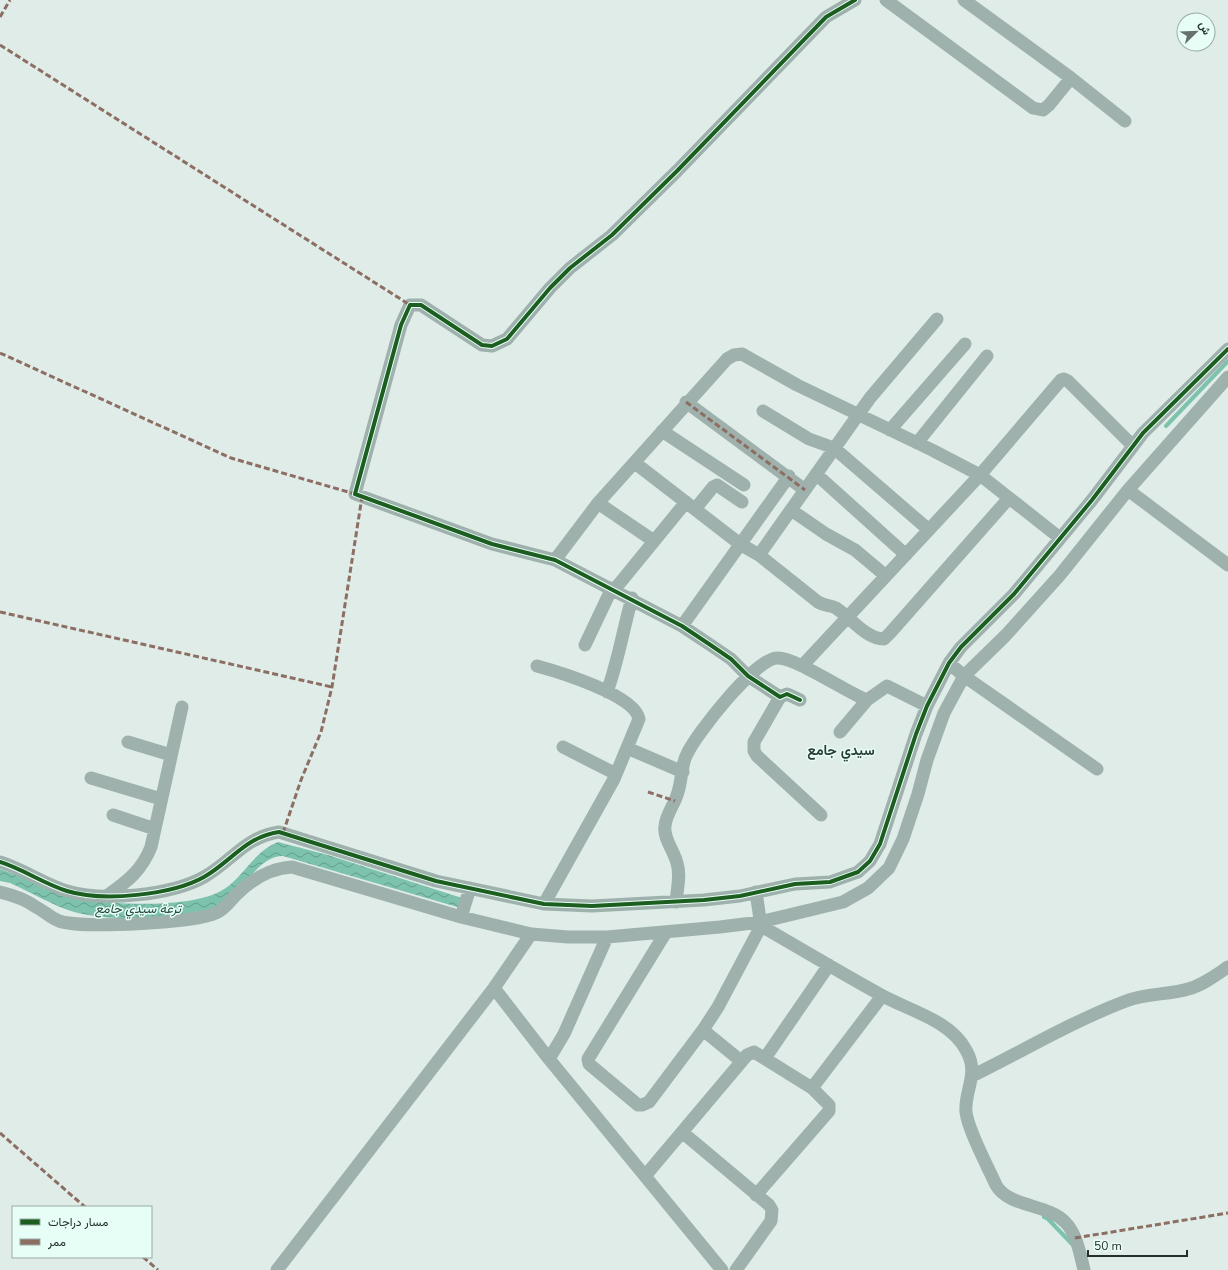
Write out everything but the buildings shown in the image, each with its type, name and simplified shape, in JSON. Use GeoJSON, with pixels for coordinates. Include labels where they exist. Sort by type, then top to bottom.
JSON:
{"type":"FeatureCollection","features":[{"type":"Feature","properties":{"kind":"street"},"geometry":{"type":"LineString","coordinates":[[780,697],[748,676],[731,659],[682,626],[632,598],[555,560],[492,544],[356,494],[400,325],[410,305],[421,305],[482,345],[492,346],[507,338],[550,288],[570,268],[612,235],[826,17],[854,0]]}},
{"type":"Feature","properties":{"kind":"street"},"geometry":{"type":"LineString","coordinates":[[886,0],[1033,108],[1043,110],[1050,105],[1071,78]]}},
{"type":"Feature","properties":{"kind":"street"},"geometry":{"type":"LineString","coordinates":[[964,0],[1071,78],[1125,122]]}},
{"type":"Feature","properties":{"kind":"street"},"geometry":{"type":"LineString","coordinates":[[759,555],[858,415],[937,319]]}},
{"type":"Feature","properties":{"kind":"street"},"geometry":{"type":"LineString","coordinates":[[890,430],[965,344]]}},
{"type":"Feature","properties":{"kind":"street"},"geometry":{"type":"LineString","coordinates":[[0,862],[68,891],[94,896],[158,892],[187,886],[205,876],[253,839],[266,834],[279,832],[436,881],[544,904],[592,906],[676,902],[740,896],[795,884],[830,882],[858,872],[870,861],[880,844],[889,821],[916,734],[927,706],[949,663],[960,647],[1014,594],[1143,433],[1228,349]]}},
{"type":"Feature","properties":{"kind":"street"},"geometry":{"type":"LineString","coordinates":[[555,560],[598,503],[635,463],[686,402],[727,359],[734,354],[742,354],[797,386],[918,443],[980,475],[1060,538]]}},
{"type":"Feature","properties":{"kind":"street"},"geometry":{"type":"LineString","coordinates":[[918,443],[987,356]]}},
{"type":"Feature","properties":{"kind":"street"},"geometry":{"type":"LineString","coordinates":[[0,892],[25,900],[53,918],[68,923],[97,925],[196,919],[220,911],[239,892],[262,876],[275,870],[292,867],[461,917],[531,934],[607,938],[761,924],[843,902],[868,888],[889,868],[903,839],[918,794],[927,760],[944,713],[964,676],[1006,635],[1060,575],[1128,490],[1228,377]]}},
{"type":"Feature","properties":{"kind":"street"},"geometry":{"type":"LineString","coordinates":[[802,666],[930,530],[980,475],[1047,394],[1064,379],[1133,446]]}},
{"type":"Feature","properties":{"kind":"street"},"geometry":{"type":"LineString","coordinates":[[686,402],[789,476],[805,490]]}},
{"type":"Feature","properties":{"kind":"street"},"geometry":{"type":"LineString","coordinates":[[763,411],[809,439],[834,448],[930,530]]}},
{"type":"Feature","properties":{"kind":"street"},"geometry":{"type":"LineString","coordinates":[[662,431],[744,485]]}},
{"type":"Feature","properties":{"kind":"street"},"geometry":{"type":"LineString","coordinates":[[635,463],[740,544],[759,555],[818,602],[823,605],[834,607],[867,633],[878,639],[884,639],[1009,498]]}},
{"type":"Feature","properties":{"kind":"street"},"geometry":{"type":"LineString","coordinates":[[816,474],[906,555]]}},
{"type":"Feature","properties":{"kind":"street"},"geometry":{"type":"LineString","coordinates":[[682,626],[789,476]]}},
{"type":"Feature","properties":{"kind":"street"},"geometry":{"type":"LineString","coordinates":[[585,645],[614,589],[654,541],[690,506],[717,485],[742,502]]}},
{"type":"Feature","properties":{"kind":"street"},"geometry":{"type":"LineString","coordinates":[[1128,490],[1228,565]]}},
{"type":"Feature","properties":{"kind":"street"},"geometry":{"type":"LineString","coordinates":[[598,503],[654,541]]}},
{"type":"Feature","properties":{"kind":"street"},"geometry":{"type":"LineString","coordinates":[[791,510],[826,534],[855,550],[886,576]]}},
{"type":"Feature","properties":{"kind":"street"},"geometry":{"type":"LineString","coordinates":[[607,692],[616,667],[616,656],[632,598]]}},
{"type":"Feature","properties":{"kind":"street"},"geometry":{"type":"LineString","coordinates":[[676,902],[679,873],[664,828],[678,794],[686,754],[703,728],[748,676],[769,660],[777,658],[802,666],[831,683],[867,700]]}},
{"type":"Feature","properties":{"kind":"street"},"geometry":{"type":"LineString","coordinates":[[949,663],[964,676],[1097,769]]}},
{"type":"Feature","properties":{"kind":"street"},"geometry":{"type":"LineString","coordinates":[[537,666],[568,675],[607,692],[632,706],[638,713],[639,719],[616,774],[544,904]]}},
{"type":"Feature","properties":{"kind":"street"},"geometry":{"type":"LineString","coordinates":[[840,732],[867,700],[887,686],[927,706]]}},
{"type":"Feature","properties":{"kind":"street"},"geometry":{"type":"LineString","coordinates":[[800,700],[787,694],[780,697],[754,742],[754,751],[757,756],[821,815]]}},
{"type":"Feature","properties":{"kind":"street"},"geometry":{"type":"LineString","coordinates":[[108,895],[125,883],[146,862],[155,829],[182,707]]}},
{"type":"Feature","properties":{"kind":"street"},"geometry":{"type":"LineString","coordinates":[[128,742],[171,755]]}},
{"type":"Feature","properties":{"kind":"street"},"geometry":{"type":"LineString","coordinates":[[563,747],[616,774]]}},
{"type":"Feature","properties":{"kind":"street"},"geometry":{"type":"LineString","coordinates":[[627,748],[682,772]]}},
{"type":"Feature","properties":{"kind":"street"},"geometry":{"type":"LineString","coordinates":[[91,778],[161,799]]}},
{"type":"Feature","properties":{"kind":"street"},"geometry":{"type":"LineString","coordinates":[[113,815],[155,829]]}},
{"type":"Feature","properties":{"kind":"street"},"geometry":{"type":"LineString","coordinates":[[461,917],[470,888]]}},
{"type":"Feature","properties":{"kind":"street"},"geometry":{"type":"LineString","coordinates":[[666,932],[589,1056],[588,1062],[638,1105],[646,1104],[703,1030],[718,1006],[761,924],[756,892]]}},
{"type":"Feature","properties":{"kind":"street"},"geometry":{"type":"LineString","coordinates":[[761,924],[882,996],[938,1023],[952,1033],[967,1051],[972,1076],[967,1096],[967,1119],[999,1190],[1002,1194],[1065,1221],[1075,1238],[1084,1270]]}},
{"type":"Feature","properties":{"kind":"street"},"geometry":{"type":"LineString","coordinates":[[277,1270],[494,988],[531,934]]}},
{"type":"Feature","properties":{"kind":"street"},"geometry":{"type":"LineString","coordinates":[[549,1059],[564,1034],[607,938]]}},
{"type":"Feature","properties":{"kind":"street"},"geometry":{"type":"LineString","coordinates":[[765,1058],[829,965]]}},
{"type":"Feature","properties":{"kind":"street"},"geometry":{"type":"LineString","coordinates":[[972,1076],[1089,1017],[1126,1001],[1150,994],[1189,989],[1209,980],[1228,967]]}},
{"type":"Feature","properties":{"kind":"street"},"geometry":{"type":"LineString","coordinates":[[494,988],[549,1059],[722,1270]]}},
{"type":"Feature","properties":{"kind":"street"},"geometry":{"type":"LineString","coordinates":[[812,1088],[882,996]]}},
{"type":"Feature","properties":{"kind":"street"},"geometry":{"type":"LineString","coordinates":[[703,1030],[741,1061]]}},
{"type":"Feature","properties":{"kind":"street"},"geometry":{"type":"LineString","coordinates":[[645,1176],[741,1061],[747,1055],[754,1052],[812,1088],[829,1105],[827,1116],[756,1195]]}},
{"type":"Feature","properties":{"kind":"street"},"geometry":{"type":"LineString","coordinates":[[682,1132],[769,1205],[772,1210],[773,1215],[771,1221],[736,1270]]}},
{"type":"Feature","properties":{"kind":"water","name":"ترعة سيدي جامع"},"geometry":{"type":"Polygon","coordinates":[[[278,842],[328,855],[462,898],[464,909],[283,856],[274,857],[260,866],[235,894],[220,905],[207,911],[176,916],[122,918],[89,915],[74,912],[50,903],[10,883],[0,881],[0,869],[80,899],[131,904],[189,901],[206,897],[227,887],[235,881],[254,859],[278,842]]]}},
{"type":"Feature","properties":{"kind":"waterway"},"geometry":{"type":"LineString","coordinates":[[1166,426],[1228,361]]}},
{"type":"Feature","properties":{"kind":"waterway"},"geometry":{"type":"LineString","coordinates":[[1044,1217],[1048,1219],[1072,1244]]}},
{"type":"Feature","properties":{"kind":"marked path"},"geometry":{"type":"LineString","coordinates":[[0,17],[10,0]]}},
{"type":"Feature","properties":{"kind":"marked path"},"geometry":{"type":"LineString","coordinates":[[0,45],[410,305]]}},
{"type":"Feature","properties":{"kind":"marked path"},"geometry":{"type":"LineString","coordinates":[[0,353],[231,458],[355,494]]}},
{"type":"Feature","properties":{"kind":"marked path"},"geometry":{"type":"LineString","coordinates":[[686,402],[805,490]]}},
{"type":"Feature","properties":{"kind":"marked path"},"geometry":{"type":"LineString","coordinates":[[283,833],[301,780],[321,732],[332,687],[362,497]]}},
{"type":"Feature","properties":{"kind":"marked path"},"geometry":{"type":"LineString","coordinates":[[0,612],[332,687]]}},
{"type":"Feature","properties":{"kind":"marked path"},"geometry":{"type":"LineString","coordinates":[[648,792],[675,801]]}},
{"type":"Feature","properties":{"kind":"marked path"},"geometry":{"type":"LineString","coordinates":[[0,1133],[84,1206]]}},
{"type":"Feature","properties":{"kind":"marked path"},"geometry":{"type":"LineString","coordinates":[[1075,1238],[1228,1213]]}},
{"type":"Feature","properties":{"kind":"marked path"},"geometry":{"type":"LineString","coordinates":[[144,1258],[158,1270]]}},
{"type":"Feature","properties":{"kind":"cycle path"},"geometry":{"type":"LineString","coordinates":[[800,700],[787,694],[780,697],[748,676],[731,659],[682,626],[555,560],[492,544],[355,494],[401,325],[410,305],[421,305],[482,345],[492,346],[507,339],[550,288],[570,268],[612,235],[677,171],[826,17],[855,0]]}},
{"type":"Feature","properties":{"kind":"cycle path"},"geometry":{"type":"LineString","coordinates":[[0,862],[17,868],[67,891],[99,896],[137,895],[174,888],[204,877],[214,871],[248,844],[267,835],[279,832],[436,881],[544,904],[592,906],[704,900],[740,896],[795,884],[830,882],[858,872],[870,861],[880,844],[916,734],[927,706],[949,663],[961,647],[1014,594],[1092,500],[1143,433],[1228,349]]}},
{"type":"Feature","properties":{"kind":"district","name":"سيدي جامع"},"geometry":{"type":"Point","coordinates":[841,750]}}]}
